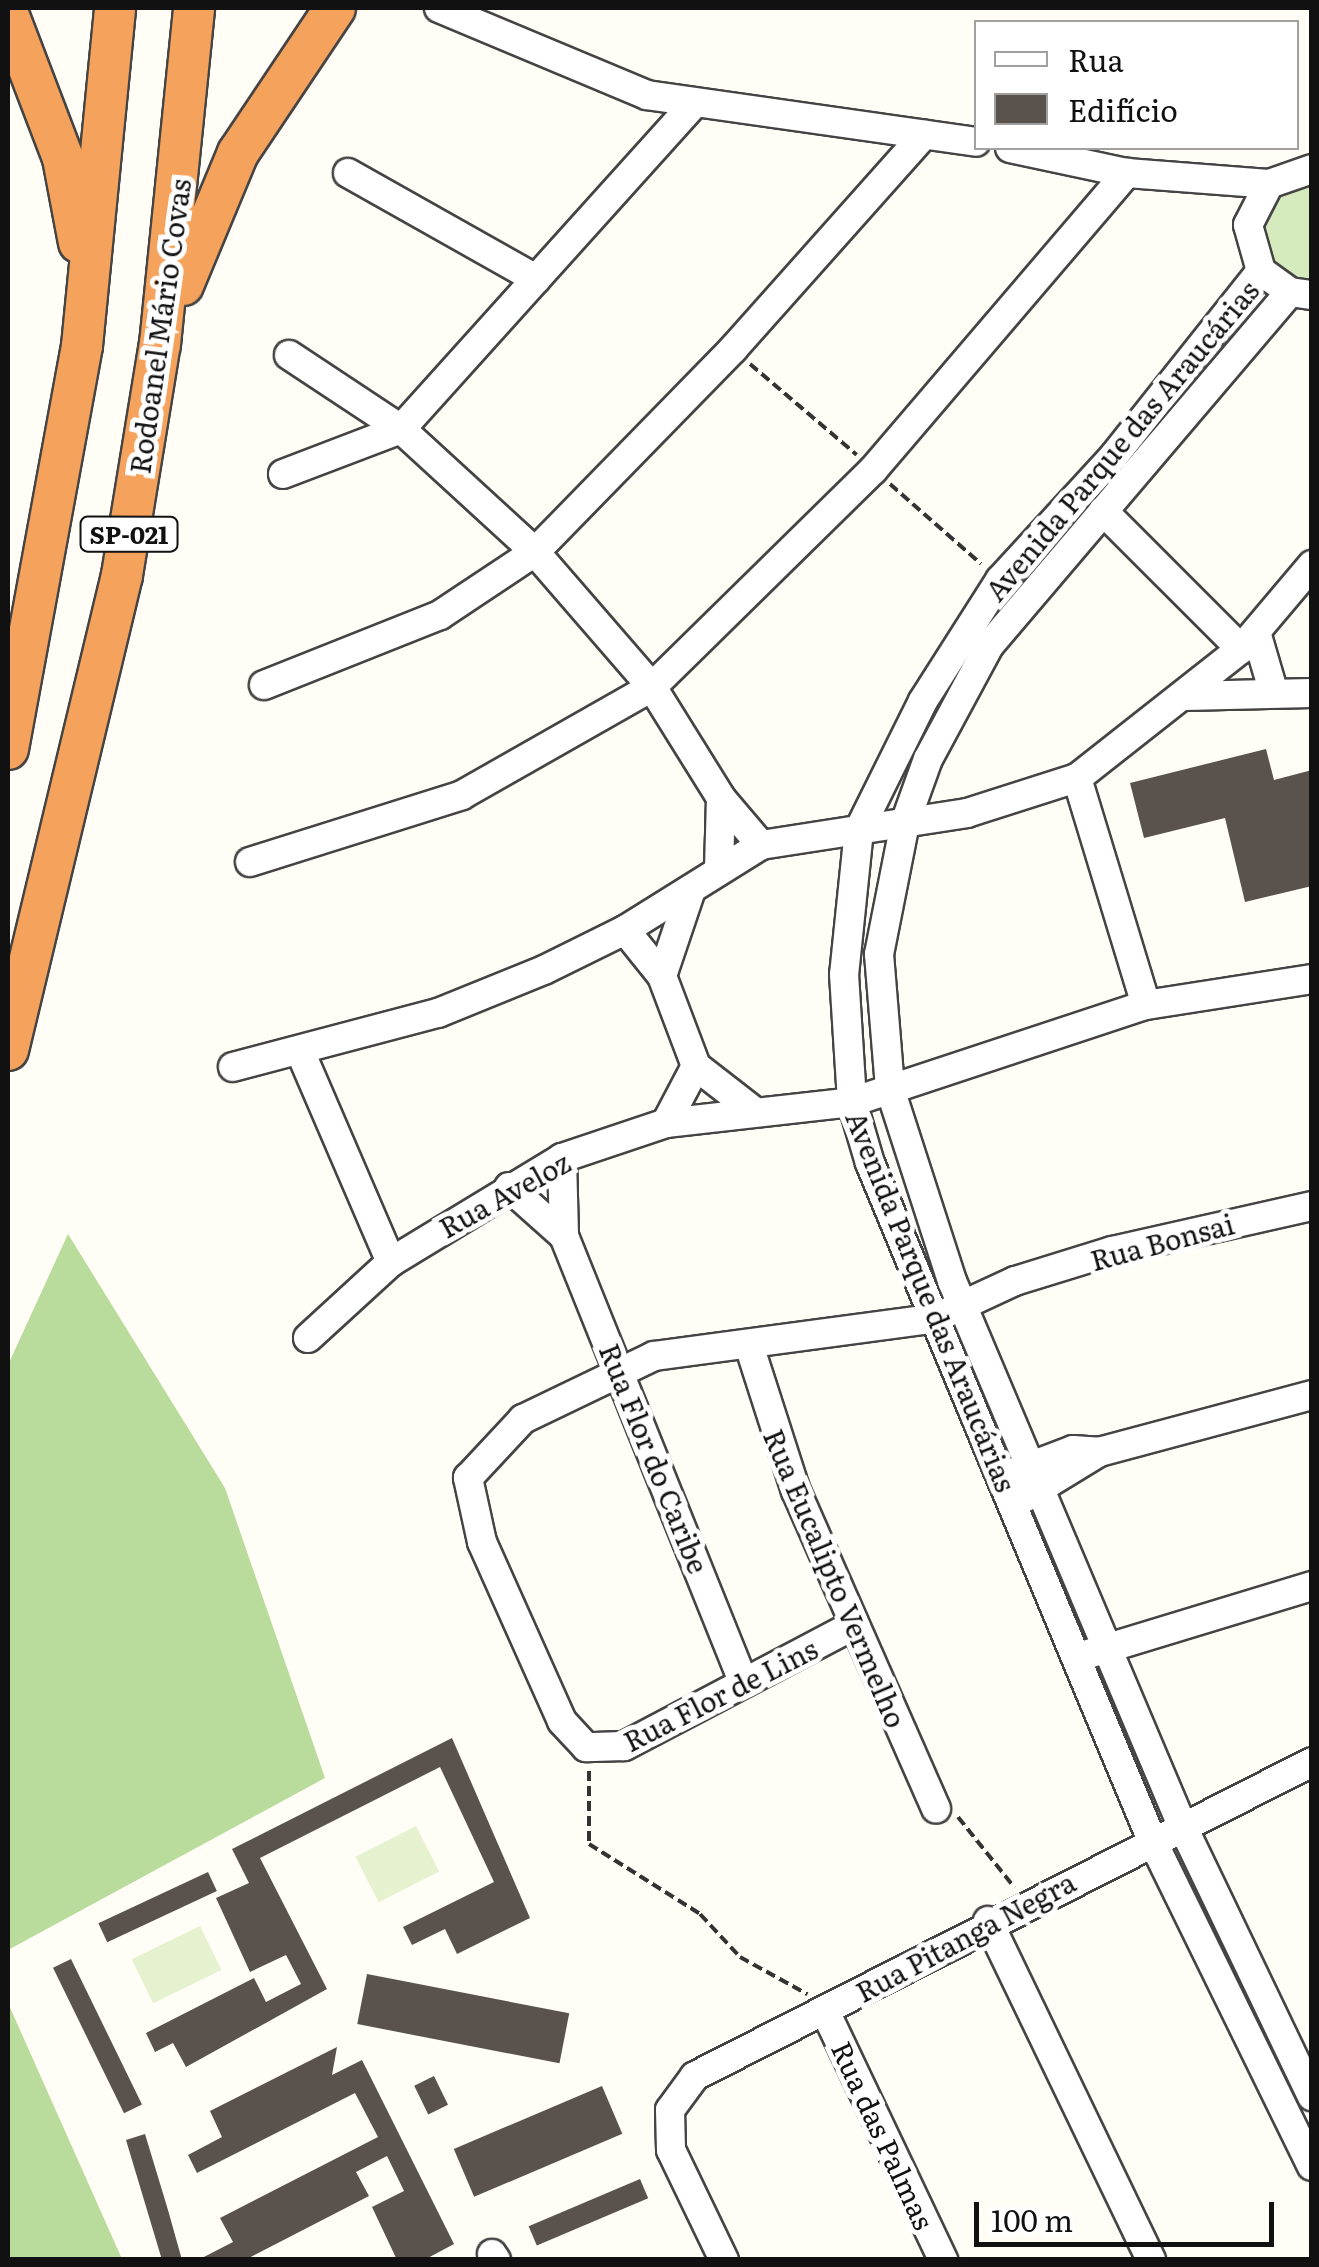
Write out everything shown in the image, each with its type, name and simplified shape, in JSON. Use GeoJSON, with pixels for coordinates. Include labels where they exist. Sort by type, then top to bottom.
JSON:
{"type":"FeatureCollection","features":[{"type":"Feature","properties":{"kind":"highway","name":"SP-021"},"geometry":{"type":"LineString","coordinates":[[8,749],[82,346],[115,8]]}},
{"type":"Feature","properties":{"kind":"highway","name":"Rodoanel Mário Covas"},"geometry":{"type":"LineString","coordinates":[[8,1050],[92,725],[160,344],[194,8]]}},
{"type":"Feature","properties":{"kind":"highway"},"geometry":{"type":"LineString","coordinates":[[160,344],[238,153],[335,8]]}},
{"type":"Feature","properties":{"kind":"highway"},"geometry":{"type":"LineString","coordinates":[[8,14],[75,207],[82,346]]}},
{"type":"Feature","properties":{"kind":"street"},"geometry":{"type":"LineString","coordinates":[[439,8],[578,72],[692,106],[974,142]]}},
{"type":"Feature","properties":{"kind":"street"},"geometry":{"type":"LineString","coordinates":[[283,474],[401,429],[692,106]]}},
{"type":"Feature","properties":{"kind":"street"},"geometry":{"type":"LineString","coordinates":[[264,684],[426,622],[536,552],[733,349],[924,134]]}},
{"type":"Feature","properties":{"kind":"street"},"geometry":{"type":"LineString","coordinates":[[1020,150],[1203,183],[1269,184],[1312,169]]}},
{"type":"Feature","properties":{"kind":"street"},"geometry":{"type":"LineString","coordinates":[[250,862],[462,796],[652,687],[873,470],[1127,172]]}},
{"type":"Feature","properties":{"kind":"street"},"geometry":{"type":"LineString","coordinates":[[348,173],[536,279]]}},
{"type":"Feature","properties":{"kind":"street"},"geometry":{"type":"LineString","coordinates":[[1203,183],[1248,225],[1269,184]]}},
{"type":"Feature","properties":{"kind":"street","name":"Avenida Parque das Araucárias"},"geometry":{"type":"LineString","coordinates":[[1248,225],[1261,271],[1301,293],[1103,511],[990,644],[936,742],[905,823],[878,954],[890,1089],[958,1294],[1181,1823],[1312,2096]]}},
{"type":"Feature","properties":{"kind":"street","name":"Avenida Parque das Araucárias"},"geometry":{"type":"LineString","coordinates":[[1261,271],[1114,456],[1000,580],[923,701],[859,830],[844,974],[852,1102],[921,1290],[1151,1838],[1312,2166]]}},
{"type":"Feature","properties":{"kind":"street"},"geometry":{"type":"LineString","coordinates":[[289,355],[401,429],[536,552],[652,687],[720,798],[761,845]]}},
{"type":"Feature","properties":{"kind":"street"},"geometry":{"type":"LineString","coordinates":[[1103,511],[1249,640],[1272,690]]}},
{"type":"Feature","properties":{"kind":"street"},"geometry":{"type":"LineString","coordinates":[[233,1066],[438,1014],[625,930],[761,845],[999,805],[1077,778],[1186,696],[1249,640],[1312,566]]}},
{"type":"Feature","properties":{"kind":"street"},"geometry":{"type":"LineString","coordinates":[[1186,696],[1272,690],[1312,693]]}},
{"type":"Feature","properties":{"kind":"street"},"geometry":{"type":"LineString","coordinates":[[1077,778],[1146,1005]]}},
{"type":"Feature","properties":{"kind":"street"},"geometry":{"type":"LineString","coordinates":[[719,869],[720,798]]}},
{"type":"Feature","properties":{"kind":"street"},"geometry":{"type":"LineString","coordinates":[[662,976],[691,890]]}},
{"type":"Feature","properties":{"kind":"street"},"geometry":{"type":"LineString","coordinates":[[625,930],[662,976],[696,1066],[755,1112]]}},
{"type":"Feature","properties":{"kind":"street","name":"Rua Aveloz"},"geometry":{"type":"LineString","coordinates":[[308,1338],[390,1262],[562,1158],[666,1123],[852,1102],[1146,1005],[1312,979]]}},
{"type":"Feature","properties":{"kind":"street"},"geometry":{"type":"LineString","coordinates":[[300,1051],[390,1262]]}},
{"type":"Feature","properties":{"kind":"street"},"geometry":{"type":"LineString","coordinates":[[666,1123],[696,1066]]}},
{"type":"Feature","properties":{"kind":"street"},"geometry":{"type":"LineString","coordinates":[[562,1158],[564,1236]]}},
{"type":"Feature","properties":{"kind":"street"},"geometry":{"type":"LineString","coordinates":[[509,1188],[564,1236]]}},
{"type":"Feature","properties":{"kind":"street","name":"Rua Bonsai"},"geometry":{"type":"LineString","coordinates":[[958,1294],[1312,1206]]}},
{"type":"Feature","properties":{"kind":"street","name":"Rua Flor do Caribe"},"geometry":{"type":"LineString","coordinates":[[564,1236],[743,1681]]}},
{"type":"Feature","properties":{"kind":"street"},"geometry":{"type":"LineString","coordinates":[[855,1327],[921,1290],[958,1294]]}},
{"type":"Feature","properties":{"kind":"street"},"geometry":{"type":"LineString","coordinates":[[586,1747],[562,1721],[482,1542],[468,1478],[524,1419],[620,1368],[855,1327],[933,1318],[958,1294]]}},
{"type":"Feature","properties":{"kind":"street","name":"Rua Eucalipto Vermelho"},"geometry":{"type":"LineString","coordinates":[[749,1344],[762,1402],[852,1626],[936,1808]]}},
{"type":"Feature","properties":{"kind":"street"},"geometry":{"type":"LineString","coordinates":[[1006,1490],[1034,1479],[1073,1450],[1099,1452],[1312,1395]]}},
{"type":"Feature","properties":{"kind":"street"},"geometry":{"type":"LineString","coordinates":[[1076,1659],[1312,1586]]}},
{"type":"Feature","properties":{"kind":"street","name":"Rua Flor de Lins"},"geometry":{"type":"LineString","coordinates":[[586,1747],[624,1746],[852,1626]]}},
{"type":"Feature","properties":{"kind":"street","name":"Rua Pitanga Negra"},"geometry":{"type":"LineString","coordinates":[[724,2260],[671,2150],[670,2110],[695,2076],[825,2011],[1028,1900],[1312,1762]]}},
{"type":"Feature","properties":{"kind":"street"},"geometry":{"type":"LineString","coordinates":[[988,1921],[1152,2260]]}},
{"type":"Feature","properties":{"kind":"street"},"geometry":{"type":"LineString","coordinates":[[1201,1936],[1228,1922]]}},
{"type":"Feature","properties":{"kind":"street","name":"Rua das Palmas"},"geometry":{"type":"LineString","coordinates":[[825,2011],[943,2260]]}},
{"type":"Feature","properties":{"kind":"path"},"geometry":{"type":"LineString","coordinates":[[586,1747],[590,1844],[652,1879],[740,1956],[825,2011]]}},
{"type":"Feature","properties":{"kind":"path"},"geometry":{"type":"LineString","coordinates":[[936,1808],[963,1820],[1028,1900]]}},
{"type":"Feature","properties":{"kind":"green space"},"geometry":{"type":"Polygon","coordinates":[[[1311,180],[1311,284],[1283,276],[1262,249],[1271,198],[1311,180]]]}},
{"type":"Feature","properties":{"kind":"green space"},"geometry":{"type":"Polygon","coordinates":[[[68,1234],[225,1488],[325,1778],[8,1950],[8,1365],[68,1234]]]}},
{"type":"Feature","properties":{"kind":"green space"},"geometry":{"type":"Polygon","coordinates":[[[416,1826],[439,1871],[379,1902],[355,1857],[416,1826]]]}},
{"type":"Feature","properties":{"kind":"green space"},"geometry":{"type":"Polygon","coordinates":[[[200,1926],[221,1970],[153,2003],[132,1959],[200,1926]]]}},
{"type":"Feature","properties":{"kind":"green space"},"geometry":{"type":"Polygon","coordinates":[[[8,2003],[122,2259],[8,2259],[8,2003]]]}},
{"type":"Feature","properties":{"kind":"building"},"geometry":{"type":"Polygon","coordinates":[[[1266,749],[1274,780],[1312,770],[1312,886],[1245,902],[1225,818],[1144,838],[1130,783],[1266,749]]]}},
{"type":"Feature","properties":{"kind":"building"},"geometry":{"type":"Polygon","coordinates":[[[452,1738],[530,1918],[457,1954],[445,1929],[412,1945],[403,1927],[494,1882],[440,1767],[260,1858],[327,1989],[186,2067],[173,2043],[155,2052],[146,2033],[254,1978],[266,2002],[301,1984],[286,1955],[250,1972],[216,1898],[249,1883],[232,1849],[452,1738]]]}},
{"type":"Feature","properties":{"kind":"building"},"geometry":{"type":"Polygon","coordinates":[[[208,1872],[217,1891],[107,1942],[98,1923],[208,1872]]]}},
{"type":"Feature","properties":{"kind":"building"},"geometry":{"type":"Polygon","coordinates":[[[71,1959],[142,2105],[124,2113],[53,1968],[71,1959]]]}},
{"type":"Feature","properties":{"kind":"building"},"geometry":{"type":"Polygon","coordinates":[[[367,1974],[569,2013],[559,2063],[357,2024],[367,1974]]]}},
{"type":"Feature","properties":{"kind":"building"},"geometry":{"type":"Polygon","coordinates":[[[337,2047],[332,2075],[362,2060],[454,2244],[424,2260],[397,2260],[372,2207],[404,2191],[387,2156],[356,2172],[369,2196],[245,2260],[198,2260],[233,2242],[220,2218],[378,2137],[355,2093],[197,2173],[188,2155],[222,2137],[210,2111],[337,2047]]]}},
{"type":"Feature","properties":{"kind":"building"},"geometry":{"type":"Polygon","coordinates":[[[434,2076],[448,2105],[428,2114],[414,2086],[434,2076]]]}},
{"type":"Feature","properties":{"kind":"building"},"geometry":{"type":"Polygon","coordinates":[[[602,2086],[622,2134],[474,2197],[454,2149],[602,2086]]]}},
{"type":"Feature","properties":{"kind":"building"},"geometry":{"type":"Polygon","coordinates":[[[145,2134],[182,2260],[162,2260],[126,2140],[145,2134]]]}},
{"type":"Feature","properties":{"kind":"building"},"geometry":{"type":"Polygon","coordinates":[[[640,2179],[648,2198],[537,2246],[529,2226],[640,2179]]]}}]}
